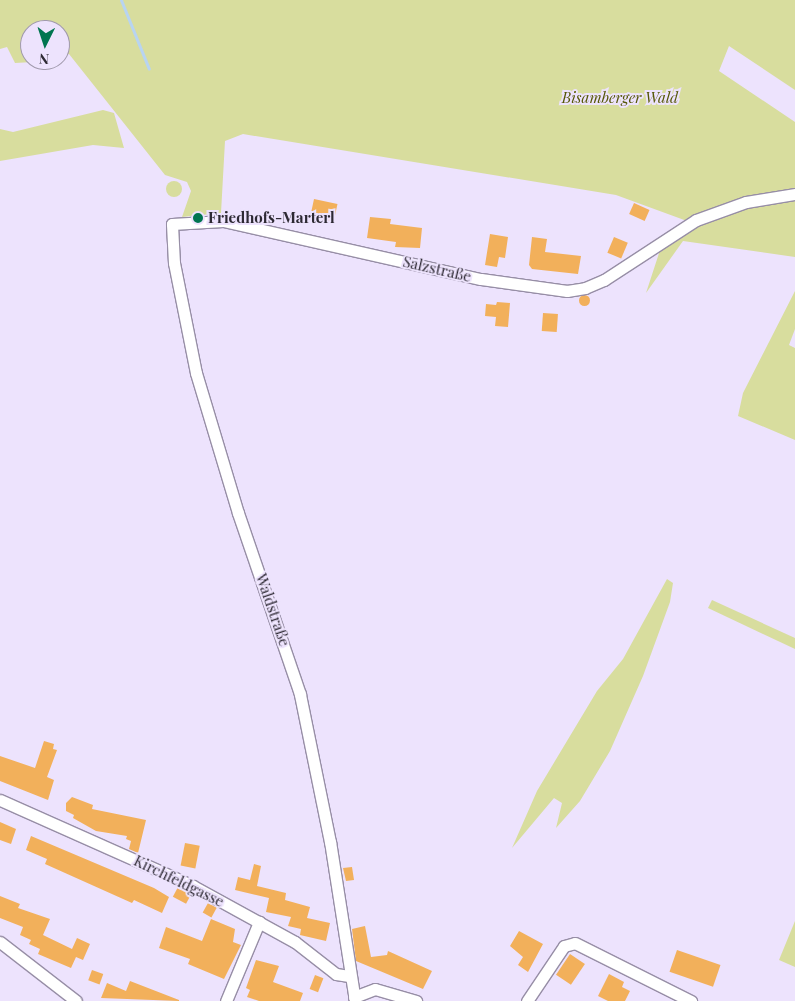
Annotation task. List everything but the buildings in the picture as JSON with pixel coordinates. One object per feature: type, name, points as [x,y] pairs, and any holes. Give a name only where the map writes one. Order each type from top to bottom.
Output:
[{"type":"street","name":"Salzstraße","points":[[172,224],[223,221],[481,279],[559,292],[596,284],[687,224],[746,202],[795,194]]},
{"type":"street","name":"Waldstraße","points":[[172,224],[174,263],[196,373],[238,513],[300,694],[330,842],[349,976],[355,999]]},
{"type":"street","name":"Kirchfeldgasse","points":[[0,800],[192,886],[300,945],[336,974],[349,976]]},
{"type":"street","points":[[226,1001],[259,922]]},
{"type":"street","points":[[0,942],[76,1001]]},
{"type":"street","points":[[527,1001],[564,946],[575,943],[691,1001]]},
{"type":"street","points":[[355,999],[375,989],[416,1001]]},
{"type":"green space","name":"Bisamberger Wald","points":[[0,0],[795,0],[795,90],[729,46],[719,71],[795,122],[795,257],[683,241],[646,293],[662,244],[690,226],[790,191],[687,221],[616,195],[243,134],[225,141],[221,213],[182,217],[191,191],[187,182],[165,175],[70,55],[70,20],[20,20],[20,63],[15,63],[7,47],[0,49]]},
{"type":"green space","points":[[103,110],[114,113],[124,148],[93,145],[0,161],[0,129],[13,132]]},
{"type":"green space","points":[[174,181],[182,189],[174,197],[166,189]]},
{"type":"green space","points":[[795,291],[795,329],[789,345],[795,348],[795,440],[738,416],[743,393]]},
{"type":"green space","points":[[667,579],[673,583],[670,602],[643,676],[610,751],[580,801],[556,828],[562,803],[554,798],[512,848],[537,791],[597,691],[623,659]]},
{"type":"green space","points":[[712,600],[795,638],[795,649],[708,608]]},
{"type":"green space","points":[[795,921],[795,967],[779,960]]},
{"type":"waterway","points":[[121,0],[149,69]]},
{"type":"place","name":"Friedhofs-Marterl","points":[[198,218]]}]
